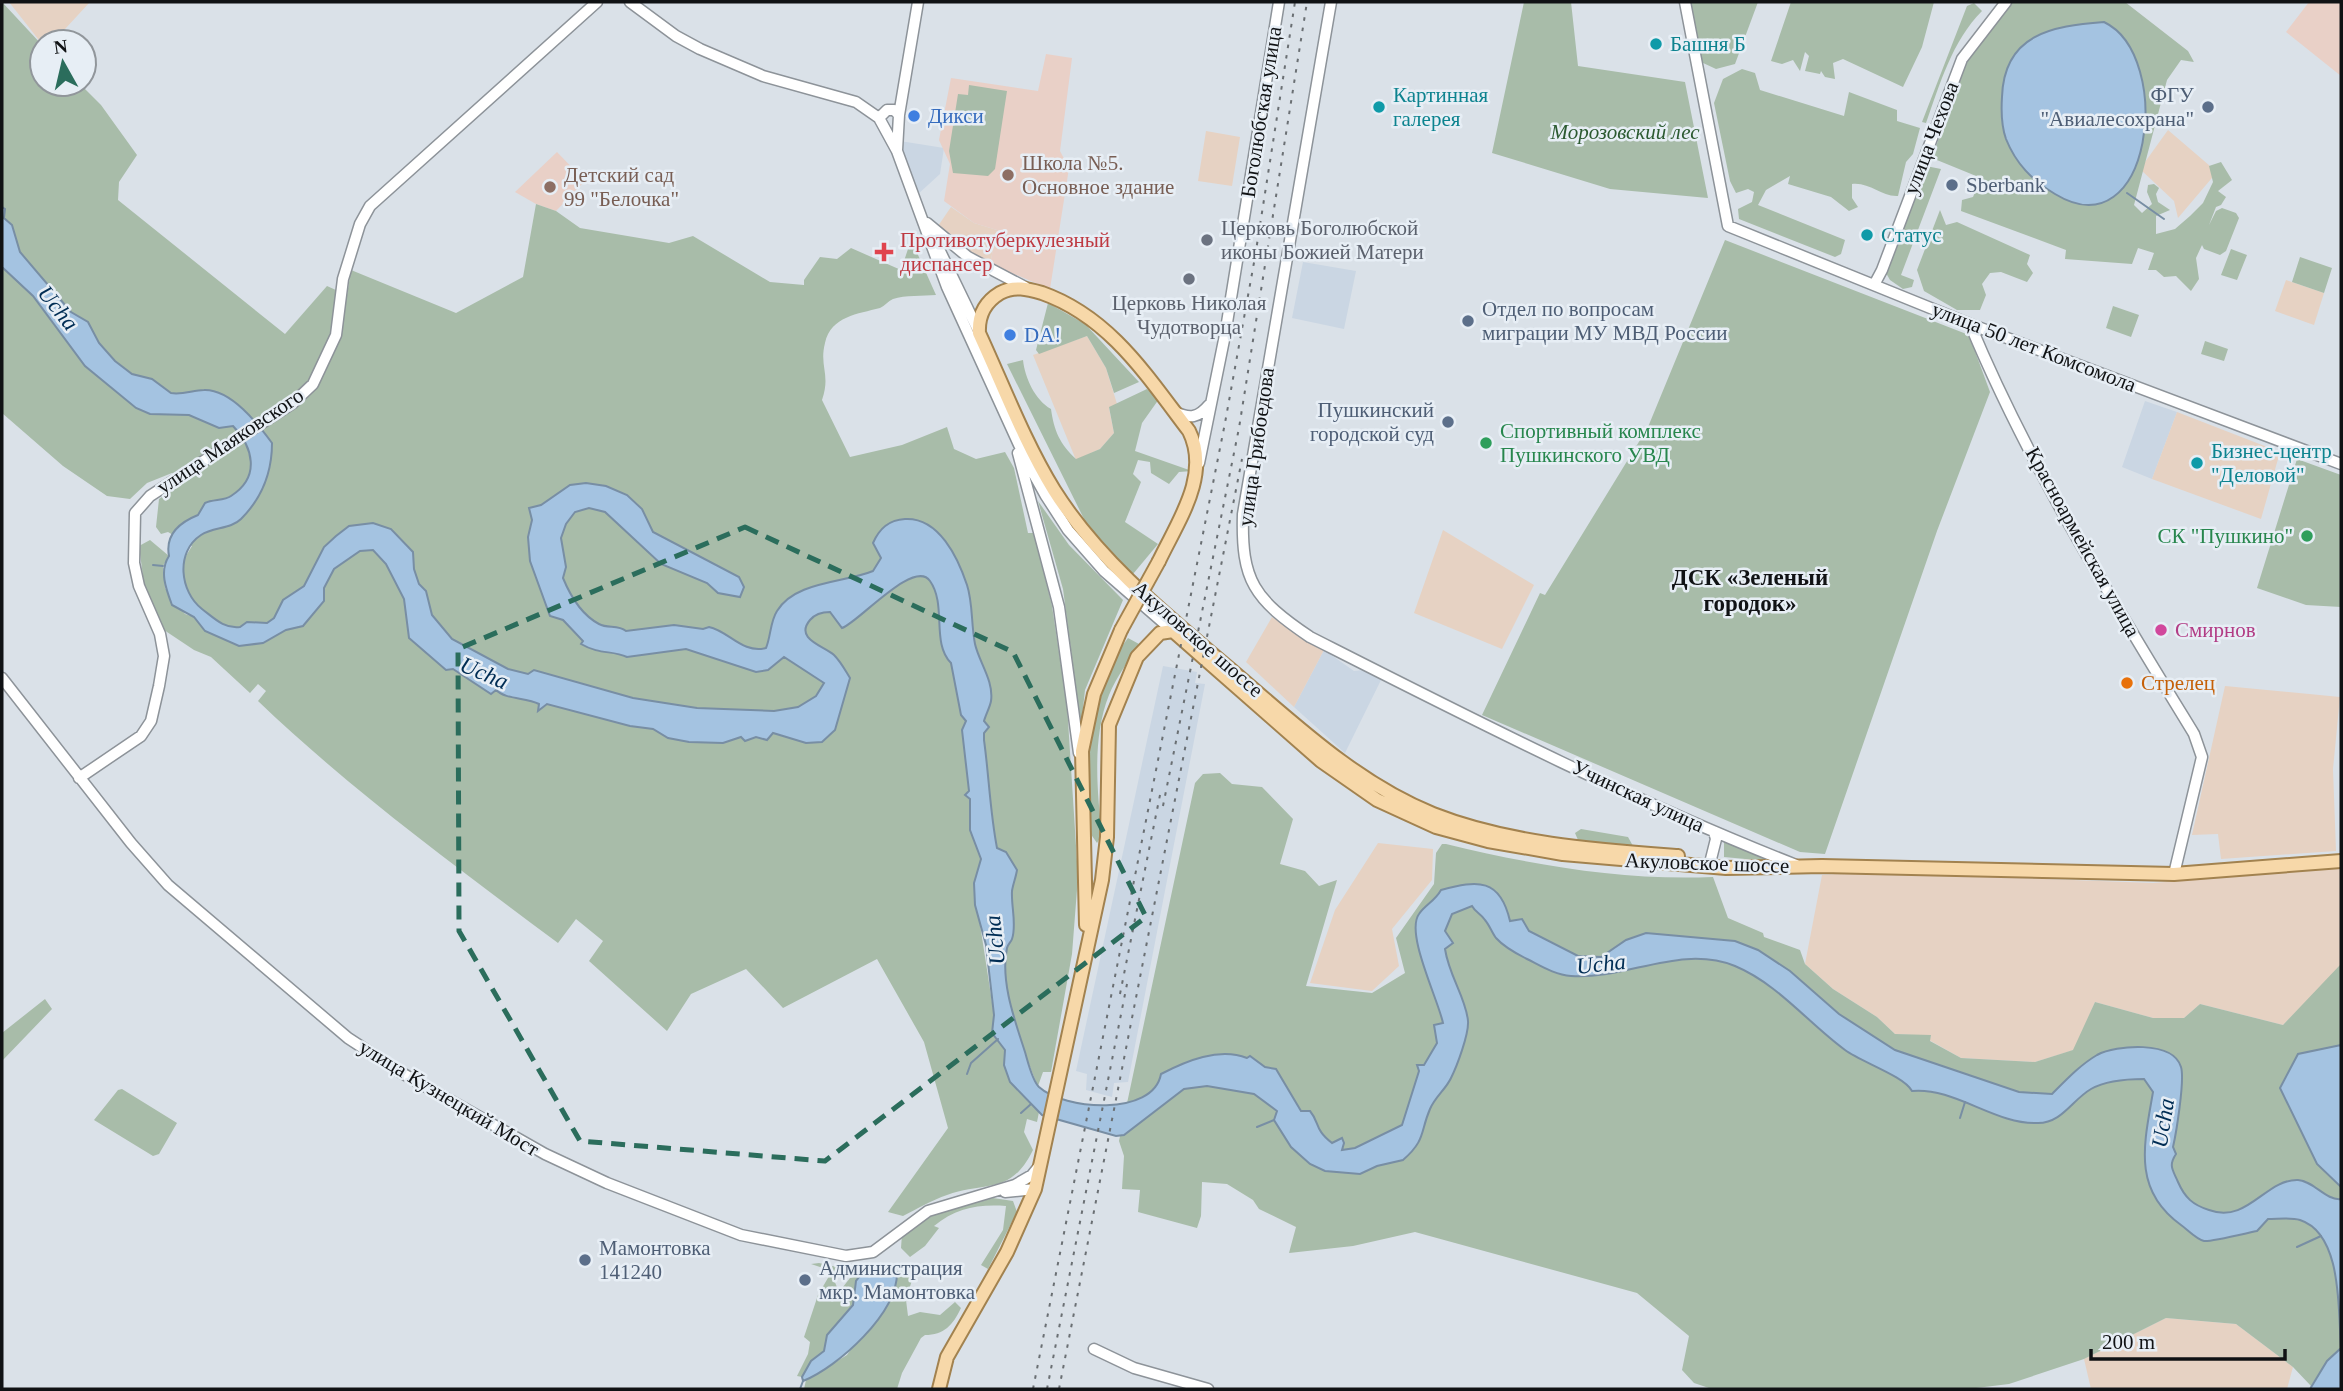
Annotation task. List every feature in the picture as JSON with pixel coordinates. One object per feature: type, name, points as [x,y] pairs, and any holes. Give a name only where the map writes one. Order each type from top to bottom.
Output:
[{"type":"main road","points":[[979,332],[980,314],[993,298],[1010,289],[1028,289],[1080,310],[1103,326],[1175,412],[1193,439],[1198,470],[1192,489],[1159,561],[1121,630],[1094,694],[1085,730],[1081,774],[1087,895],[1083,960]]},
{"type":"main road","name":"Акуловское шоссе","points":[[979,332],[1035,455],[1077,524],[1116,566],[1184,630],[1335,758],[1380,788],[1434,814],[1492,831],[1551,842],[1711,863]]},
{"type":"main road","points":[[939,1389],[947,1357],[1024,1217],[1042,1162],[1105,859],[1107,741],[1112,714],[1143,648],[1160,632],[1173,631]]},
{"type":"main road","name":"Акуловское шоссе","points":[[1173,631],[1321,761],[1377,800],[1436,827],[1488,841],[1563,854],[1800,866]]},
{"type":"main road","name":"Учинская улица","points":[[1800,866],[2174,874],[2341,861]]},
{"type":"street","name":"улица Маяковского","points":[[79,778],[141,736],[151,721],[159,686],[164,656],[160,634],[139,586],[134,563],[135,513],[150,496],[268,420],[313,384],[336,335],[343,279],[360,224],[370,205],[597,2]]},
{"type":"street","name":"Акуловское шоссе","points":[[630,2],[676,36],[700,49],[763,76],[856,102],[881,122],[897,151],[947,286],[1026,460],[1068,530],[1104,570],[1173,631]]},
{"type":"street","points":[[897,151],[899,120],[918,2]]},
{"type":"street","name":"Боголюбская улица","points":[[1198,470],[1225,335],[1279,2]]},
{"type":"street","name":"улица Грибоедова","points":[[1331,2],[1264,383],[1243,514],[1242,537],[1245,569],[1260,594],[1287,621],[1332,648]]},
{"type":"street","name":"улица 50 лет Комсомола","points":[[1685,2],[1728,226],[1970,324],[2341,464]]},
{"type":"street","name":"улица Чехова","points":[[1874,285],[1962,59],[2006,2]]},
{"type":"street","points":[[887,110],[894,110],[899,120],[891,128],[881,122],[887,110]]},
{"type":"street","name":"Акуловское шоссе","points":[[922,214],[979,332]]},
{"type":"street","points":[[922,214],[938,235],[968,257],[1028,289]]},
{"type":"street","name":"Красноармейская улица","points":[[1970,324],[1997,390],[2092,561],[2194,734],[2202,757],[2174,874]]},
{"type":"street","points":[[1175,412],[1192,417],[1201,415],[1210,405]]},
{"type":"street","points":[[1005,413],[1027,483],[1059,607],[1081,774]]},
{"type":"street","name":"Учинская улица","points":[[1332,648],[1475,721],[1714,832],[1800,866]]},
{"type":"street","name":"улица Кузнецкий Мост","points":[[2,678],[79,778],[168,886],[348,1038],[545,1154],[596,1178],[741,1235],[846,1256],[873,1252],[911,1222],[936,1207],[1011,1189]]},
{"type":"street","points":[[1711,863],[1716,839],[1714,832]]},
{"type":"street","points":[[1011,1189],[1032,1175],[1042,1162]]},
{"type":"street","points":[[1011,1189],[1035,1189]]},
{"type":"street","points":[[1011,1189],[1021,1204],[1024,1217]]},
{"type":"street","points":[[1094,1349],[1134,1368],[1208,1389]]},
{"type":"highlighted area","points":[[745,527],[1013,652],[1146,917],[825,1161],[580,1141],[459,931],[458,649]]},
{"type":"shaded area","points":[[9,2],[90,2],[66,28],[29,28]]},
{"type":"shaded area","points":[[2309,2],[2341,2],[2341,76],[2286,32]]},
{"type":"shaded area","name":"Школа №5. Основное здание","points":[[1046,54],[1072,58],[1060,151],[1069,168],[1050,289],[990,264],[997,230],[974,223],[944,201],[950,164],[939,140],[951,78],[1038,91]]},
{"type":"shaded area","points":[[2168,130],[2217,172],[2178,218],[2174,201],[2140,169]]},
{"type":"shaded area","points":[[1206,131],[1240,137],[1232,186],[1198,181]]},
{"type":"shaded area","points":[[900,141],[944,148],[940,174],[917,195]]},
{"type":"shaded area","name":"Детский сад 99 \"Белочка\"","points":[[557,152],[585,181],[556,211],[515,192]]},
{"type":"shaded area","points":[[951,207],[974,223],[997,230],[990,264],[955,243],[938,226]]},
{"type":"shaded area","points":[[1303,262],[1356,271],[1344,329],[1292,318]]},
{"type":"shaded area","points":[[2286,280],[2324,293],[2314,325],[2275,311]]},
{"type":"shaded area","points":[[1087,336],[1106,368],[1117,404],[1109,408],[1114,433],[1100,449],[1076,460],[1033,355]]},
{"type":"shaded area","points":[[2145,401],[2177,412],[2152,479],[2122,467]]},
{"type":"shaded area","points":[[2177,412],[2280,452],[2261,519],[2152,479]]},
{"type":"shaded area","points":[[1443,530],[1534,585],[1502,649],[1414,613]]},
{"type":"shaded area","points":[[1272,617],[1324,650],[1294,707],[1246,662]]},
{"type":"shaded area","points":[[1324,650],[1354,671],[1364,670],[1381,680],[1345,753],[1294,707]]},
{"type":"shaded area","points":[[1163,666],[1197,672],[1195,683],[1205,684],[1128,1082],[1114,1083],[1112,1097],[1086,1090],[1087,1074],[1076,1071]]},
{"type":"shaded area","points":[[2225,686],[2340,697],[2333,769],[2336,851],[2221,859],[2218,834],[2192,835]]},
{"type":"shaded area","points":[[1378,843],[1433,849],[1432,880],[1392,929],[1399,966],[1372,991],[1310,983],[1335,910]]},
{"type":"shaded area","points":[[2341,868],[2341,966],[2283,1025],[2200,1004],[2184,1018],[2153,1018],[2095,1002],[2074,1050],[2035,1062],[1961,1058],[1929,1040],[1931,1036],[1895,1034],[1877,1017],[1833,989],[1805,964],[1822,875],[1862,872],[2153,883]]},
{"type":"shaded area","points":[[2166,1318],[2236,1324],[2293,1367],[2287,1389],[2091,1389],[2084,1359]]},
{"type":"green space","points":[[2,2],[28,30],[28,98],[94,98],[137,155],[119,182],[118,200],[285,334],[327,286],[347,295],[351,270],[456,313],[523,277],[536,204],[556,211],[580,228],[669,243],[693,236],[770,282],[804,285],[804,280],[820,257],[837,259],[851,248],[901,270],[908,249],[914,246],[936,295],[893,299],[880,308],[846,318],[833,327],[825,343],[825,384],[822,400],[850,457],[902,445],[947,427],[954,449],[976,459],[1005,452],[1014,468],[1028,533],[1034,533],[1052,606],[1067,705],[1078,877],[1072,954],[1051,1072],[1043,1072],[1038,1086],[1019,1034],[1007,990],[1006,952],[1012,940],[979,918],[994,1015],[992,1033],[1006,1050],[1007,1069],[1014,1084],[1039,1112],[1037,1122],[1027,1119],[1024,1132],[1033,1150],[1025,1164],[1016,1174],[997,1184],[941,1197],[903,1216],[888,1212],[948,1128],[924,1042],[877,959],[783,1008],[746,969],[691,994],[667,1031],[589,961],[603,941],[576,919],[558,943],[330,766],[258,701],[266,691],[258,684],[250,693],[211,657],[194,650],[164,630],[144,584],[139,546],[150,540],[169,556],[163,566],[165,588],[185,614],[194,617],[205,631],[239,646],[263,643],[286,630],[274,618],[267,623],[247,622],[240,627],[220,623],[202,610],[194,600],[188,591],[182,571],[192,546],[168,532],[161,534],[156,527],[159,499],[183,483],[172,473],[147,483],[130,499],[107,496],[63,466],[2,413]]},
{"type":"green space","name":"Морозовский лес","points":[[1524,2],[1571,2],[1578,66],[1685,82],[1708,198],[1610,189],[1492,153]]},
{"type":"green space","points":[[1689,2],[1758,2],[1735,64],[1716,69],[1701,62]]},
{"type":"green space","points":[[1791,2],[1934,2],[1922,47],[1903,87],[1843,59],[1833,63],[1835,79],[1825,77],[1821,71],[1820,74],[1805,71],[1809,56],[1805,52],[1800,71],[1793,60],[1782,64],[1771,61]]},
{"type":"green space","points":[[2012,2],[2125,2],[2188,51],[2194,62],[2181,60],[2167,80],[2134,205],[2142,213],[2152,204],[2147,192],[2148,185],[2154,184],[2159,188],[2156,194],[2158,202],[2170,210],[2156,216],[2156,234],[2175,229],[2203,203],[2213,182],[2209,166],[2221,162],[2232,180],[2218,191],[2226,197],[2221,205],[2216,207],[2209,225],[2216,211],[2222,208],[2236,213],[2239,218],[2226,251],[2220,255],[2204,249],[2202,245],[2196,258],[2199,279],[2191,291],[2176,276],[2164,277],[2156,270],[2148,270],[2154,253],[2138,248],[2132,264],[2065,259],[2066,250],[1961,211],[1962,200],[1973,197],[1981,178],[1932,158],[1966,60]]},
{"type":"green space","points":[[1974,3],[1982,11],[1955,49],[1926,123],[1922,122],[1967,6]]},
{"type":"green space","points":[[1742,69],[1755,73],[1760,90],[1844,116],[1849,92],[1897,110],[1897,121],[1920,128],[1913,154],[1906,162],[1898,196],[1852,184],[1852,198],[1858,207],[1849,211],[1831,197],[1788,184],[1790,176],[1766,190],[1758,205],[1845,240],[1841,254],[1835,257],[1739,219],[1738,209],[1752,202],[1754,192],[1748,189],[1736,193],[1730,181],[1714,103],[1723,79]]},
{"type":"green space","points":[[969,85],[1007,91],[995,169],[988,176],[953,173],[949,151],[958,94],[968,95]]},
{"type":"green space","points":[[1926,166],[1941,169],[1901,275],[1914,280],[1912,287],[1903,289],[1890,280],[1886,273]]},
{"type":"green space","points":[[1940,210],[1946,225],[1957,222],[2030,255],[2027,264],[2033,273],[2027,282],[2001,272],[1990,273],[1982,284],[1986,295],[1980,310],[1957,310],[1924,291],[1917,270]]},
{"type":"green space","name":"ДСК «Зеленый городок»","points":[[1725,240],[1969,335],[1990,392],[1937,531],[1825,854],[1800,852],[1482,715],[1540,593],[1545,595],[1648,427]]},
{"type":"green space","points":[[2231,249],[2247,255],[2237,280],[2221,275]]},
{"type":"green space","points":[[2300,257],[2332,268],[2324,293],[2292,282]]},
{"type":"green space","points":[[1048,303],[1085,324],[1139,382],[1114,393],[1106,368],[1087,336],[1039,354],[1036,350]]},
{"type":"green space","points":[[2113,306],[2139,315],[2131,337],[2106,328]]},
{"type":"green space","points":[[2205,341],[2228,349],[2224,361],[2201,354]]},
{"type":"green space","points":[[1023,360],[1032,388],[1040,400],[1051,409],[1059,437],[1076,459],[1100,449],[1114,433],[1109,407],[1147,389],[1159,399],[1142,423],[1135,451],[1192,471],[1179,472],[1169,484],[1151,473],[1150,462],[1138,460],[1133,474],[1141,482],[1125,522],[1158,544],[1133,574],[1090,531],[1007,364]]},
{"type":"green space","name":"СК \"Пушкино\"","points":[[2297,459],[2341,475],[2341,607],[2306,605],[2257,588]]},
{"type":"green space","points":[[1038,501],[1069,545],[1123,600],[1085,690],[1081,726],[1063,589]]},
{"type":"green space","points":[[1128,638],[1139,644],[1112,689],[1100,728],[1098,782],[1102,835],[1097,843],[1090,833],[1089,757],[1092,731],[1104,682],[1114,659]]},
{"type":"green space","points":[[1220,773],[1232,784],[1262,787],[1293,819],[1280,864],[1305,871],[1319,886],[1337,880],[1306,986],[1372,993],[1405,973],[1396,938],[1434,884],[1436,853],[1442,844],[1578,870],[1680,878],[1713,877],[1728,918],[1763,933],[1764,937],[1800,950],[1805,964],[1833,989],[1877,1017],[1895,1034],[1931,1035],[1930,1041],[1961,1058],[2035,1062],[2073,1050],[2095,1002],[2153,1018],[2184,1018],[2200,1004],[2283,1025],[2340,965],[2341,1348],[2327,1361],[2311,1386],[2293,1367],[2236,1324],[2166,1318],[2084,1359],[2009,1384],[1968,1389],[1712,1389],[1694,1383],[1682,1370],[1689,1336],[1637,1293],[1415,1232],[1353,1246],[1289,1253],[1296,1227],[1259,1209],[1253,1200],[1227,1184],[1202,1182],[1201,1216],[1197,1228],[1138,1212],[1140,1190],[1122,1189],[1124,1156],[1119,1141],[1195,783],[1203,774]]},
{"type":"green space","points":[[1581,829],[1628,837],[1633,846],[1578,840],[1575,833]]},
{"type":"green space","points":[[1724,841],[1778,862],[1724,857]]},
{"type":"green space","points":[[45,999],[52,1009],[2,1061],[2,1033]]},
{"type":"green space","points":[[122,1089],[177,1123],[159,1154],[153,1156],[94,1120],[118,1090]]},
{"type":"green space","points":[[993,1198],[1013,1201],[1017,1212],[988,1269],[981,1265],[1003,1230],[1006,1206],[986,1206],[959,1211],[934,1226],[939,1228],[925,1246],[910,1257],[901,1248],[902,1234],[929,1216]]},
{"type":"green space","points":[[811,1264],[837,1267],[839,1271],[834,1280],[839,1292],[850,1278],[861,1275],[856,1281],[853,1304],[827,1335],[824,1351],[811,1361],[802,1377],[797,1376],[808,1354],[810,1342],[804,1337],[818,1295],[832,1271]]},
{"type":"green space","points":[[901,1271],[912,1280],[906,1300],[908,1316],[920,1312],[940,1315],[955,1302],[961,1308],[951,1324],[943,1331],[921,1338],[902,1373],[897,1389],[804,1389],[806,1380],[847,1355],[897,1281],[897,1272]]},
{"type":"water","points":[[2104,22],[2126,42],[2140,72],[2145,107],[2142,143],[2132,174],[2114,197],[2088,205],[2055,194],[2020,164],[2004,134],[2002,97],[2011,59],[2034,37],[2066,27]]},
{"type":"water","name":"Ucha","points":[[2,207],[5,209],[4,218],[12,225],[20,252],[71,312],[88,322],[99,343],[115,361],[132,374],[152,379],[171,393],[204,390],[224,395],[243,409],[272,443],[270,464],[255,502],[237,522],[201,535],[187,551],[184,561],[185,583],[189,593],[202,609],[224,625],[240,627],[247,622],[267,623],[274,618],[283,600],[304,586],[324,547],[349,526],[373,523],[391,529],[413,552],[414,569],[419,584],[426,591],[432,615],[452,639],[508,669],[528,674],[534,670],[633,698],[697,708],[774,711],[798,707],[816,696],[824,683],[784,657],[768,670],[756,672],[686,649],[627,657],[594,650],[581,644],[583,641],[563,620],[550,616],[530,561],[528,537],[532,520],[529,508],[541,505],[570,485],[586,483],[606,486],[627,495],[642,509],[653,532],[739,577],[744,587],[740,597],[718,593],[707,583],[661,564],[605,512],[589,508],[575,512],[566,524],[561,538],[566,567],[563,578],[582,610],[599,624],[626,631],[674,625],[703,629],[709,627],[743,645],[757,649],[766,648],[773,620],[785,601],[808,588],[873,571],[881,558],[873,543],[878,533],[889,523],[905,519],[917,520],[937,532],[952,552],[967,585],[975,644],[990,686],[991,701],[984,721],[989,727],[984,733],[984,740],[997,848],[1006,852],[1017,870],[1012,891],[1013,934],[1005,961],[1007,987],[1032,1075],[1039,1087],[1051,1095],[1086,1104],[1125,1103],[1142,1097],[1154,1088],[1161,1074],[1181,1064],[1214,1055],[1250,1056],[1265,1067],[1276,1069],[1301,1111],[1310,1111],[1326,1138],[1332,1143],[1342,1138],[1342,1150],[1355,1148],[1402,1125],[1419,1071],[1417,1065],[1424,1065],[1437,1043],[1434,1025],[1443,1023],[1419,951],[1416,923],[1419,914],[1441,890],[1476,884],[1494,890],[1506,907],[1510,921],[1522,919],[1529,931],[1578,956],[1601,957],[1626,940],[1646,933],[1735,941],[1758,950],[1790,971],[1839,1014],[1895,1050],[2019,1092],[2052,1094],[2085,1063],[2097,1055],[2117,1049],[2143,1047],[2167,1052],[2176,1058],[2182,1074],[2173,1147],[2176,1154],[2172,1168],[2190,1200],[2209,1210],[2223,1213],[2235,1211],[2276,1186],[2298,1180],[2330,1197],[2341,1199],[2341,1348],[2336,1276],[2324,1241],[2314,1228],[2296,1219],[2268,1219],[2257,1231],[2204,1241],[2165,1211],[2148,1181],[2145,1165],[2153,1092],[2144,1079],[2097,1086],[2060,1115],[2046,1122],[2022,1122],[2006,1118],[1944,1095],[1912,1091],[1892,1075],[1852,1055],[1779,993],[1735,966],[1714,960],[1694,959],[1592,976],[1565,975],[1543,967],[1507,947],[1496,938],[1487,922],[1472,906],[1452,914],[1445,931],[1453,943],[1445,949],[1447,959],[1467,1012],[1465,1042],[1451,1078],[1430,1109],[1416,1147],[1403,1160],[1377,1166],[1360,1174],[1325,1171],[1310,1164],[1291,1147],[1274,1120],[1277,1111],[1254,1094],[1207,1086],[1184,1089],[1124,1135],[1116,1136],[1042,1115],[1010,1082],[1004,1065],[1005,1050],[992,1033],[994,1015],[986,945],[975,905],[974,883],[981,859],[970,830],[970,799],[965,795],[969,791],[962,730],[966,721],[961,715],[951,663],[942,645],[938,601],[930,581],[922,576],[899,584],[842,628],[830,612],[814,616],[810,620],[806,627],[808,637],[834,655],[850,678],[835,730],[822,742],[806,743],[773,733],[767,740],[756,737],[745,741],[741,737],[723,743],[689,742],[668,738],[653,729],[630,726],[547,704],[538,711],[539,704],[534,702],[496,690],[491,694],[453,669],[446,670],[409,638],[404,599],[386,564],[373,550],[360,551],[334,569],[324,588],[324,601],[303,626],[286,630],[263,643],[239,646],[205,631],[194,617],[172,605],[164,568],[174,531],[198,515],[205,503],[228,498],[247,480],[251,462],[245,443],[233,426],[219,428],[189,415],[150,414],[136,408],[85,366],[33,296],[2,267]]},
{"type":"water","points":[[2341,1045],[2341,1187],[2317,1164],[2280,1088],[2298,1054]]},
{"type":"water","points":[[867,1267],[897,1272],[895,1288],[888,1304],[877,1321],[848,1351],[833,1364],[803,1381],[802,1377],[811,1361],[824,1351],[827,1335],[853,1305],[856,1281]]},
{"type":"water","points":[[2341,1348],[2341,1389],[2310,1389],[2327,1361]]},
{"type":"waterway","points":[[2127,193],[2164,219]]},
{"type":"waterway","points":[[153,565],[163,566]]},
{"type":"waterway","points":[[967,1074],[971,1063],[998,1039]]},
{"type":"waterway","points":[[1960,1118],[1965,1102]]},
{"type":"waterway","points":[[1021,1113],[1031,1104]]},
{"type":"waterway","points":[[1257,1127],[1274,1120]]},
{"type":"waterway","points":[[2297,1247],[2321,1236]]},
{"type":"waterway","points":[[800,1389],[803,1381]]},
{"type":"railway","points":[[1033,1389],[1225,423],[1255,257],[1295,2]]},
{"type":"railway","points":[[1163,806],[1239,428],[1307,2]]},
{"type":"railway","points":[[1059,1389],[1242,459]]},
{"type":"railway","points":[[1120,994],[1160,795]]},
{"type":"railway","points":[[1047,1389],[1127,984]]},
{"type":"place","name":"Башня Б","points":[[1656,44]]},
{"type":"place","name":"Картинная галерея","points":[[1379,107]]},
{"type":"place","name":"ФГУ \"Авиалесохрана\"","points":[[2208,107]]},
{"type":"place","name":"Дикси","points":[[914,116]]},
{"type":"place","name":"Школа №5. Основное здание","points":[[1008,175]]},
{"type":"place","name":"Sberbank","points":[[1952,185]]},
{"type":"place","name":"Детский сад 99 \"Белочка\"","points":[[550,187]]},
{"type":"place","name":"Статус","points":[[1867,235]]},
{"type":"place","name":"Церковь Боголюбской иконы Божией Матери","points":[[1207,240]]},
{"type":"place","name":"Противотуберкулезный диспансер","points":[[884,252]]},
{"type":"place","name":"Церковь Николая Чудотворца","points":[[1189,279]]},
{"type":"place","name":"Отдел по вопросам миграции МУ МВД России","points":[[1468,321]]},
{"type":"place","name":"DA!","points":[[1010,335]]},
{"type":"place","name":"Пушкинский городской суд","points":[[1448,422]]},
{"type":"place","name":"Спортивный комплекс Пушкинского УВД","points":[[1486,443]]},
{"type":"place","name":"Бизнес-центр \"Деловой\"","points":[[2197,463]]},
{"type":"place","name":"СК \"Пушкино\"","points":[[2307,536]]},
{"type":"place","name":"Смирнов","points":[[2161,630]]},
{"type":"place","name":"Стрелец","points":[[2127,683]]},
{"type":"place","name":"Мамонтовка 141240","points":[[585,1260]]},
{"type":"place","name":"Администрация мкр. Мамонтовка","points":[[805,1280]]},
{"type":"district","name":"ДСК «Зеленый городок»","points":[[1750,590]]}]
